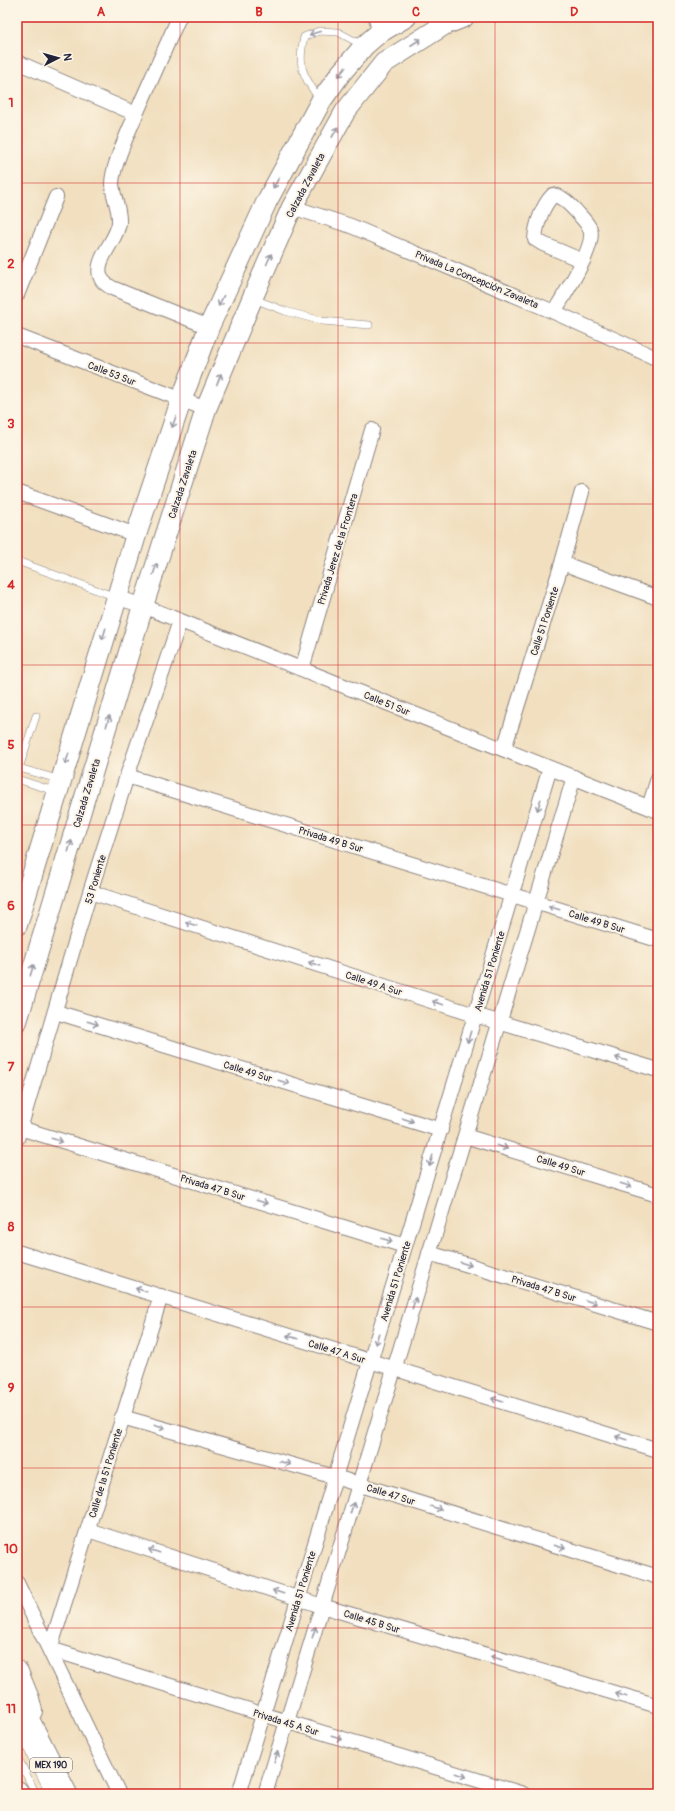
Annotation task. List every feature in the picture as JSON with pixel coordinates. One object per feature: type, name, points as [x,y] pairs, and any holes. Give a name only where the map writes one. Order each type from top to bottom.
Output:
[{"type":"main road","points":[[17,925],[22,891],[59,786],[116,597],[181,400],[209,327],[267,201],[321,101],[373,32],[406,17]]},
{"type":"main road","name":"Calzada Zavaleta","points":[[17,1021],[142,606],[206,409],[292,207],[346,112],[384,63],[444,25],[464,17]]},
{"type":"main road","points":[[17,1672],[28,1699],[26,1732]]},
{"type":"main road","name":"MEX 190","points":[[17,1698],[26,1732],[66,1794]]},
{"type":"street","points":[[179,17],[136,114],[113,174],[112,184],[119,214],[119,225],[101,261],[100,272],[102,281],[112,288],[209,327]]},
{"type":"street","points":[[17,62],[136,114]]},
{"type":"street","points":[[554,312],[583,261],[591,239],[591,230],[584,220],[561,196],[553,195],[548,201],[536,229],[535,239],[543,244],[583,261]]},
{"type":"street","points":[[17,294],[56,197]]},
{"type":"street","name":"Privada La Concepción Zavaleta","points":[[292,207],[351,226],[554,312],[658,359]]},
{"type":"street","name":"Calle 53 Sur","points":[[17,336],[206,409]]},
{"type":"street","name":"Privada Jerez de la Frontera","points":[[302,668],[372,430]]},
{"type":"street","points":[[17,492],[136,535]]},
{"type":"street","name":"Calle 51 Poniente","points":[[504,749],[562,563],[582,492]]},
{"type":"street","points":[[562,563],[658,598]]},
{"type":"street","name":"Calle 51 Sur","points":[[116,597],[302,668],[653,809]]},
{"type":"street","name":"53 Poniente","points":[[19,1134],[90,892],[127,776],[180,621]]},
{"type":"street","name":"Avenida 51 Poniente","points":[[239,1794],[550,768]]},
{"type":"street","name":"Privada 49 B Sur","points":[[127,776],[536,902]]},
{"type":"street","points":[[265,1794],[574,777]]},
{"type":"street","points":[[653,809],[658,778]]},
{"type":"street","name":"Calle 49 A Sur","points":[[90,892],[475,1015],[658,1070]]},
{"type":"street","name":"Calle 49 B Sur","points":[[536,902],[658,940]]},
{"type":"street","name":"Calle 49 Sur","points":[[56,1012],[441,1130]]},
{"type":"street","name":"Privada 47 B Sur","points":[[19,1134],[405,1246]]},
{"type":"street","name":"Calle 49 Sur","points":[[464,1136],[658,1195]]},
{"type":"street","name":"Calle 47 A Sur","points":[[17,1252],[658,1450]]},
{"type":"street","name":"Privada 47 B Sur","points":[[429,1253],[658,1323]]},
{"type":"street","name":"Calle de la 51 Poniente","points":[[50,1649],[161,1296]]},
{"type":"street","name":"Calle 47 Sur","points":[[122,1417],[359,1484],[658,1577]]},
{"type":"street","name":"Calle 45 B Sur","points":[[88,1530],[322,1606],[658,1706]]},
{"type":"street","points":[[17,1583],[119,1794]]},
{"type":"street","name":"Privada 45 A Sur","points":[[50,1649],[523,1794]]},
{"type":"lane","points":[[321,101],[304,76],[300,55],[304,37],[319,31],[373,32]]},
{"type":"lane","points":[[252,299],[285,311],[322,321],[369,325]]},
{"type":"lane","points":[[17,561],[116,597]]},
{"type":"lane","points":[[36,716],[18,771],[59,786]]},
{"type":"lane","points":[[17,779],[59,786]]},
{"type":"lane","points":[[26,1732],[50,1794]]},
{"type":"lane","points":[[17,1756],[36,1794]]}]
